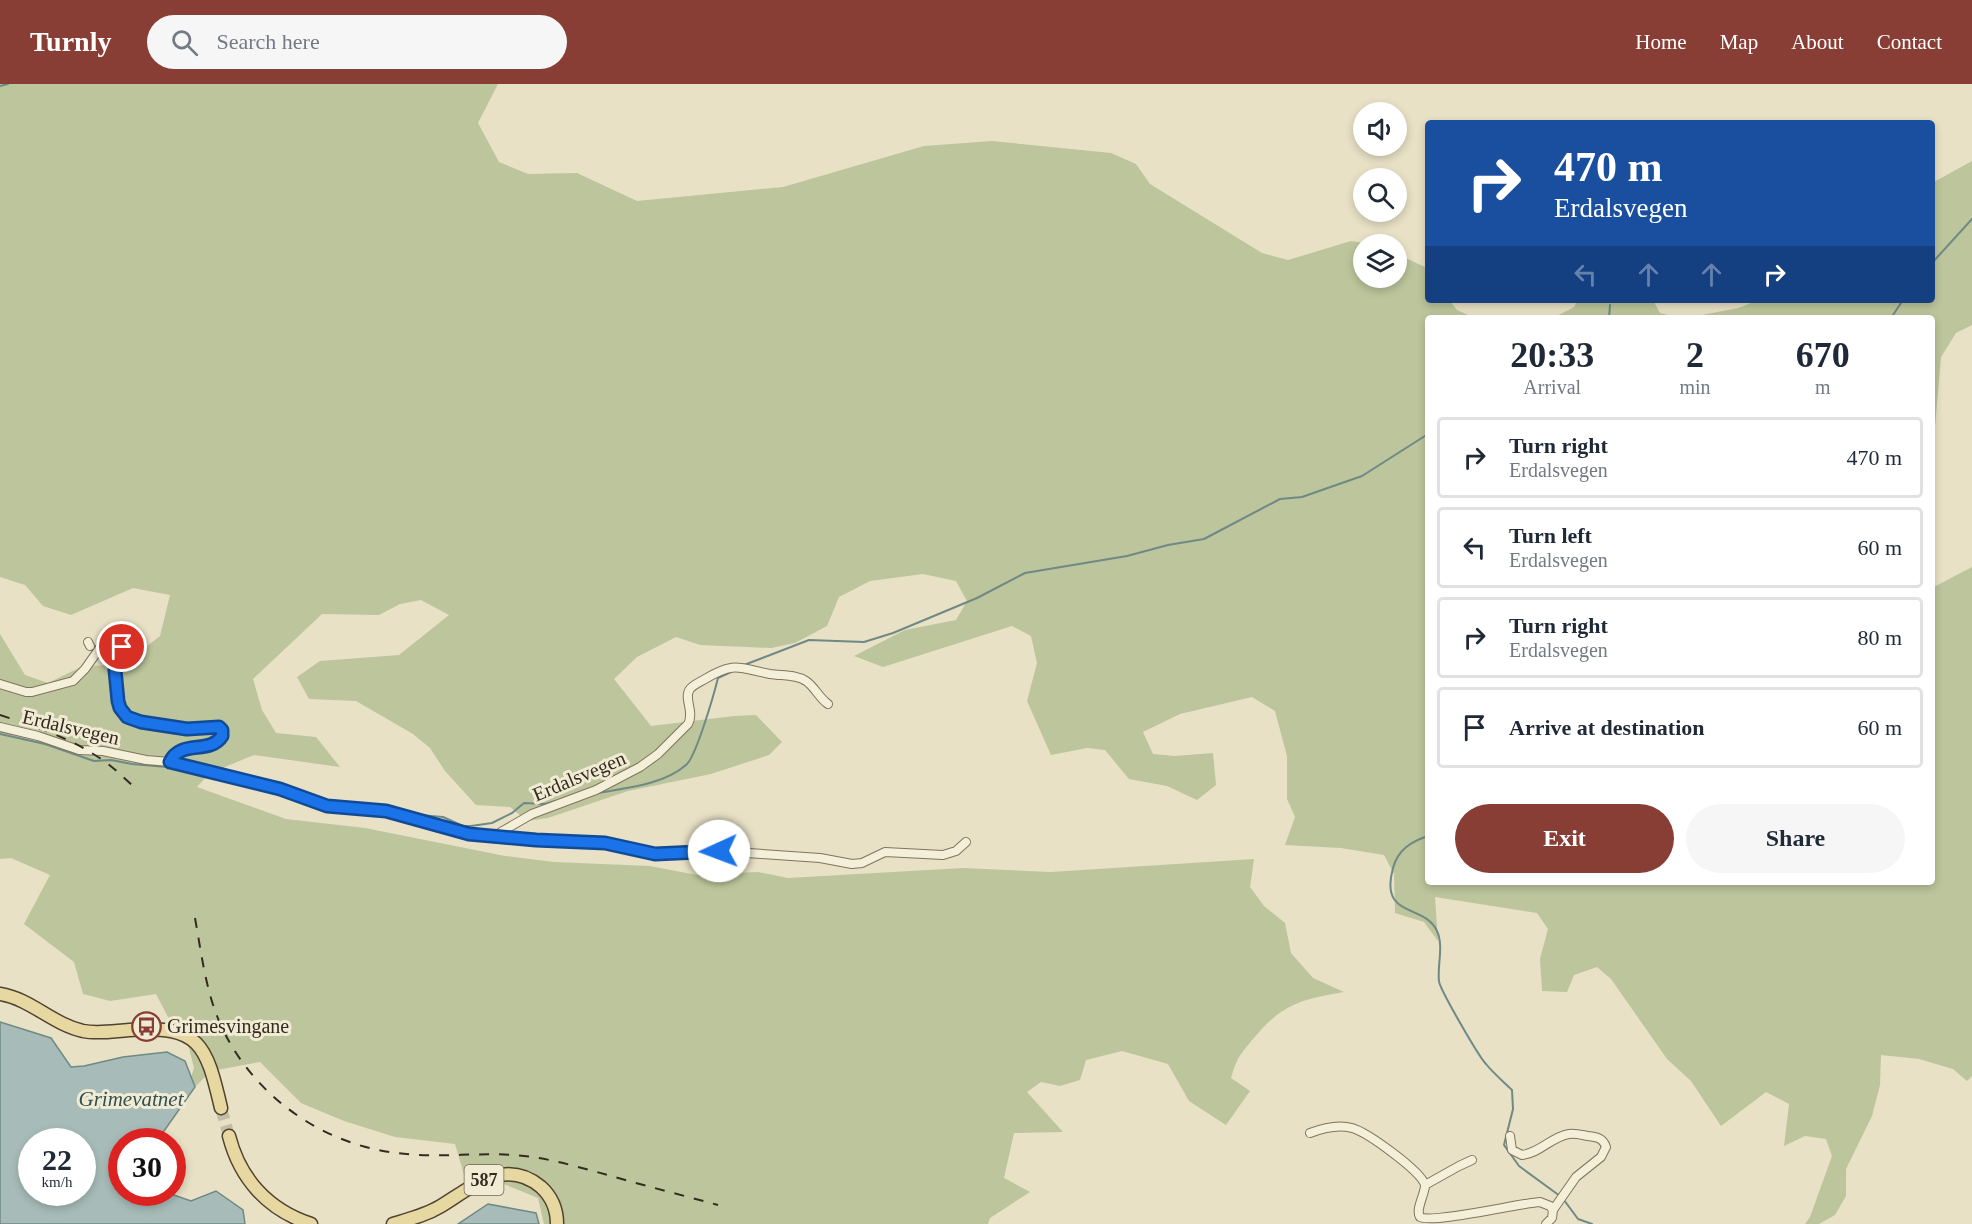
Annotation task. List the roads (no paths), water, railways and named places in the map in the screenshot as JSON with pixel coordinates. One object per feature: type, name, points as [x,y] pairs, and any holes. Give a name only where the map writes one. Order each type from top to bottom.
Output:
[{"type":"main road","points":[[0,994],[22,999],[58,1021],[83,1031],[160,1029],[183,1034],[194,1041],[211,1065],[221,1108]]},
{"type":"main road","points":[[229,1136],[238,1163],[257,1191],[286,1214],[311,1224]]},
{"type":"main road","name":"587","points":[[393,1224],[426,1214],[480,1181],[510,1174],[528,1179],[543,1188],[553,1203],[557,1224]]},
{"type":"street","name":"Erdalsvegen","points":[[0,684],[26,692],[66,684],[77,678],[109,635],[116,634],[121,638],[123,644],[115,666],[118,701],[127,717],[141,722],[199,729],[219,727],[222,730],[222,736],[215,744],[183,749],[170,762]]},
{"type":"street","name":"Erdalsvegen","points":[[497,837],[501,832],[532,814],[596,790],[646,764],[688,724],[691,717],[687,696],[691,688],[722,669],[743,667],[769,674],[797,677],[811,685],[828,704]]},
{"type":"street","name":"Erdalsvegen","points":[[0,727],[46,738],[79,750],[103,751],[146,760],[170,762],[280,789],[327,806],[386,811],[469,834],[605,843],[655,854],[719,851],[819,858],[852,864],[862,863],[885,852],[943,855],[956,851],[966,842]]},
{"type":"street","points":[[1310,1133],[1323,1127],[1349,1127],[1374,1139],[1420,1176],[1425,1185],[1419,1215],[1425,1221],[1483,1217],[1534,1203],[1545,1203],[1553,1210]]},
{"type":"street","points":[[1510,1136],[1512,1150],[1522,1155],[1536,1152],[1550,1142],[1570,1134],[1602,1139],[1606,1147],[1605,1152],[1576,1177],[1553,1210],[1552,1218],[1546,1224]]},
{"type":"street","points":[[1425,1185],[1472,1160]]},
{"type":"water","name":"Grimevatnet","points":[[0,1022],[51,1038],[71,1067],[123,1057],[167,1052],[185,1061],[195,1087],[166,1128],[108,1128],[108,1206],[186,1206],[186,1199],[191,1201],[216,1191],[243,1210],[245,1224],[0,1224]]},
{"type":"water","points":[[488,1204],[536,1213],[539,1224],[458,1224]]},
{"type":"waterway","points":[[0,86],[8,84]]},
{"type":"waterway","points":[[1935,260],[1972,219]]},
{"type":"waterway","points":[[1893,315],[1901,303]]},
{"type":"waterway","points":[[1609,315],[1610,305]]},
{"type":"waterway","points":[[744,665],[809,640],[864,642],[893,633],[977,598],[1025,573],[1127,556],[1168,545],[1204,539],[1280,499],[1302,497],[1362,476],[1425,436]]},
{"type":"waterway","points":[[597,793],[655,781],[677,772],[686,765],[699,738],[718,678],[731,672]]},
{"type":"waterway","points":[[0,734],[45,744],[94,761],[111,760],[179,768]]},
{"type":"waterway","points":[[317,799],[379,805],[419,815],[443,817],[463,826],[492,823],[512,813],[524,803],[545,804],[556,801]]},
{"type":"waterway","points":[[1425,837],[1410,844],[1398,856],[1390,884],[1392,895],[1397,903],[1431,922],[1437,931],[1440,943],[1439,981],[1441,986],[1482,1059],[1512,1090],[1513,1109],[1504,1145],[1519,1166],[1560,1196]]},
{"type":"waterway","points":[[1564,1200],[1578,1219],[1592,1224]]},
{"type":"tunnel","points":[[221,1108],[229,1136]]},
{"type":"railway","points":[[0,715],[63,738],[87,750],[134,787]]},
{"type":"railway","points":[[195,918],[209,992],[230,1043],[246,1067],[266,1089],[288,1109],[313,1125],[368,1148],[413,1155],[492,1154],[546,1159],[718,1205]]},
{"type":"place","name":"Grimesvingane","points":[[146,1026]]}]
